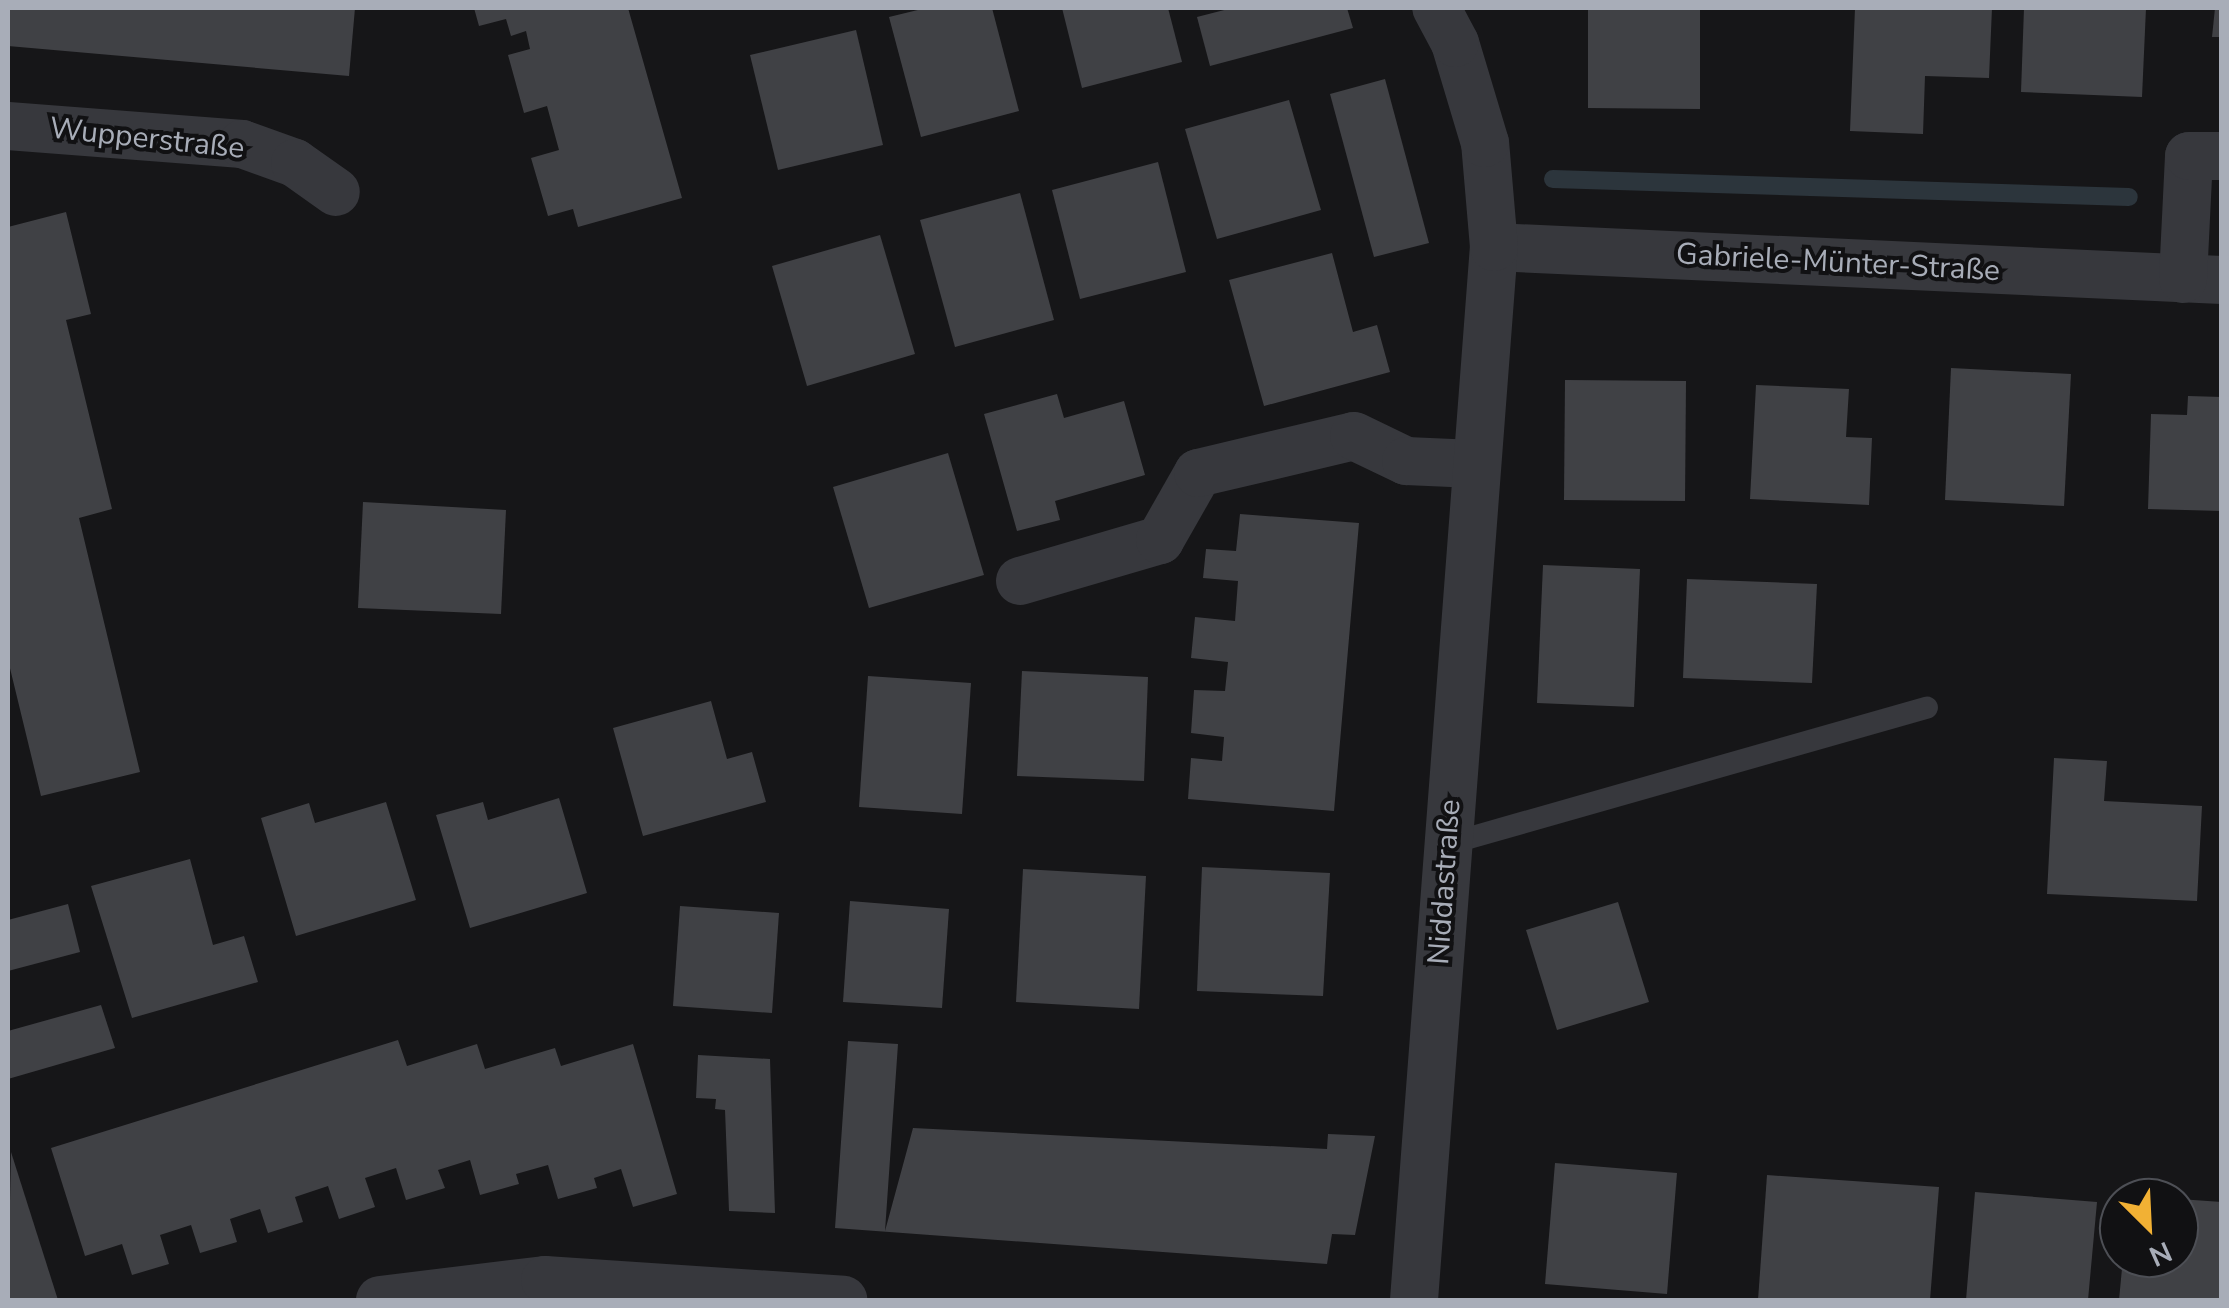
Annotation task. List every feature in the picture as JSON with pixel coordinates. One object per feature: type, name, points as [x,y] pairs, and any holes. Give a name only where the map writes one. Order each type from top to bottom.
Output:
[{"type":"street","name":"Niddastraße","points":[[1414,1300],[1474,464],[1494,247],[1485,143],[1455,44],[1436,8]]},
{"type":"street","name":"Wupperstraße","points":[[8,126],[242,144],[295,164],[336,192]]},
{"type":"street","name":"Gabriele-Münter-Straße","points":[[1494,247],[2202,280],[2189,156],[2222,156]]},
{"type":"street","points":[[1020,581],[1160,540],[1198,473],[1354,436],[1406,461],[1474,464]]},
{"type":"street","points":[[380,1300],[545,1280],[843,1300]]},
{"type":"lane","points":[[1448,844],[1928,708]]},
{"type":"building","points":[[8,8],[355,8],[349,76],[8,46]]},
{"type":"building","points":[[474,8],[628,8],[682,198],[578,227],[573,209],[548,216],[531,158],[559,150],[547,106],[524,113],[508,55],[530,49],[526,31],[511,36],[506,19],[479,26]]},
{"type":"building","points":[[926,8],[992,8],[1019,111],[921,137],[889,17]]},
{"type":"building","points":[[1062,8],[1168,8],[1182,62],[1082,88]]},
{"type":"building","points":[[1232,8],[1347,8],[1353,28],[1210,66],[1197,17]]},
{"type":"building","points":[[1588,8],[1700,8],[1700,109],[1588,108]]},
{"type":"building","points":[[1855,8],[1992,8],[1989,78],[1925,76],[1923,134],[1850,131]]},
{"type":"building","points":[[2024,8],[2146,8],[2142,97],[2021,92]]},
{"type":"building","points":[[2215,8],[2222,8],[2222,37],[2212,37]]},
{"type":"building","points":[[856,30],[883,145],[778,170],[750,55]]},
{"type":"building","points":[[1385,79],[1429,243],[1374,257],[1330,94]]},
{"type":"building","points":[[1289,100],[1321,210],[1217,239],[1185,129]]},
{"type":"building","points":[[1158,162],[1186,272],[1080,299],[1052,190]]},
{"type":"building","points":[[1020,193],[1054,320],[955,347],[920,220]]},
{"type":"building","points":[[66,212],[91,314],[66,320],[112,509],[79,518],[140,772],[41,796],[8,660],[8,227]]},
{"type":"building","points":[[880,235],[915,354],[807,386],[772,266]]},
{"type":"building","points":[[1332,253],[1353,332],[1377,325],[1390,372],[1264,406],[1229,280]]},
{"type":"building","points":[[1951,368],[2071,374],[2064,506],[1945,500]]},
{"type":"building","points":[[1565,380],[1686,381],[1685,501],[1564,500]]},
{"type":"building","points":[[1756,385],[1849,389],[1846,437],[1872,438],[1869,505],[1750,499]]},
{"type":"building","points":[[1057,394],[1064,418],[1124,401],[1145,475],[1055,501],[1060,520],[1017,531],[984,414]]},
{"type":"building","points":[[2188,396],[2222,397],[2222,511],[2148,509],[2151,414],[2187,415]]},
{"type":"building","points":[[948,453],[984,575],[869,608],[833,487]]},
{"type":"building","points":[[363,502],[506,510],[501,614],[358,608]]},
{"type":"building","points":[[1240,514],[1359,523],[1334,811],[1188,799],[1191,758],[1222,761],[1224,737],[1191,733],[1194,690],[1225,691],[1228,662],[1191,658],[1195,617],[1235,621],[1238,581],[1203,578],[1206,549],[1236,551]]},
{"type":"building","points":[[1543,565],[1640,569],[1634,707],[1537,703]]},
{"type":"building","points":[[1687,579],[1817,584],[1812,683],[1683,678]]},
{"type":"building","points":[[1022,671],[1148,677],[1144,781],[1017,776]]},
{"type":"building","points":[[868,676],[971,683],[962,814],[859,807]]},
{"type":"building","points":[[711,701],[727,759],[752,752],[766,802],[643,836],[613,728]]},
{"type":"building","points":[[2054,758],[2107,761],[2104,801],[2202,806],[2197,901],[2047,894]]},
{"type":"building","points":[[559,798],[587,893],[470,928],[436,815],[483,802],[488,820]]},
{"type":"building","points":[[386,802],[416,900],[296,936],[261,818],[309,803],[315,823]]},
{"type":"building","points":[[190,859],[213,945],[244,936],[258,982],[132,1018],[91,886]]},
{"type":"building","points":[[1202,867],[1330,873],[1323,996],[1197,991]]},
{"type":"building","points":[[1023,869],[1146,876],[1139,1009],[1016,1002]]},
{"type":"building","points":[[850,901],[949,909],[942,1008],[843,1002]]},
{"type":"building","points":[[1618,902],[1649,1002],[1557,1030],[1526,930]]},
{"type":"building","points":[[68,904],[80,952],[8,971],[8,920]]},
{"type":"building","points":[[680,906],[779,913],[772,1013],[673,1006]]},
{"type":"building","points":[[101,1005],[115,1048],[8,1079],[8,1031]]},
{"type":"building","points":[[398,1040],[407,1066],[477,1044],[485,1069],[555,1048],[561,1066],[633,1044],[677,1194],[633,1207],[621,1169],[594,1178],[597,1188],[558,1199],[548,1165],[516,1174],[519,1184],[480,1195],[470,1160],[438,1170],[445,1188],[406,1200],[396,1168],[365,1178],[375,1207],[339,1219],[328,1186],[295,1197],[303,1222],[268,1233],[260,1209],[230,1219],[237,1242],[200,1253],[191,1225],[160,1235],[169,1264],[132,1275],[122,1244],[85,1256],[51,1148]]},
{"type":"building","points":[[848,1041],[898,1044],[885,1231],[913,1128],[1327,1149],[1328,1134],[1375,1136],[1355,1235],[1332,1234],[1327,1264],[835,1228]]},
{"type":"building","points":[[698,1055],[770,1059],[775,1213],[729,1211],[725,1110],[715,1109],[716,1099],[696,1098]]},
{"type":"building","points":[[11,1152],[58,1300],[8,1300]]},
{"type":"building","points":[[1555,1163],[1677,1173],[1667,1294],[1545,1284]]},
{"type":"building","points":[[1767,1175],[1939,1187],[1930,1300],[1758,1300]]},
{"type":"building","points":[[1975,1192],[2097,1202],[2088,1300],[1966,1300]]},
{"type":"building","points":[[2199,1200],[2222,1202],[2222,1300],[2119,1300],[2121,1278],[2199,1278]]},
{"type":"waterway","points":[[1553,179],[2129,197]]}]
